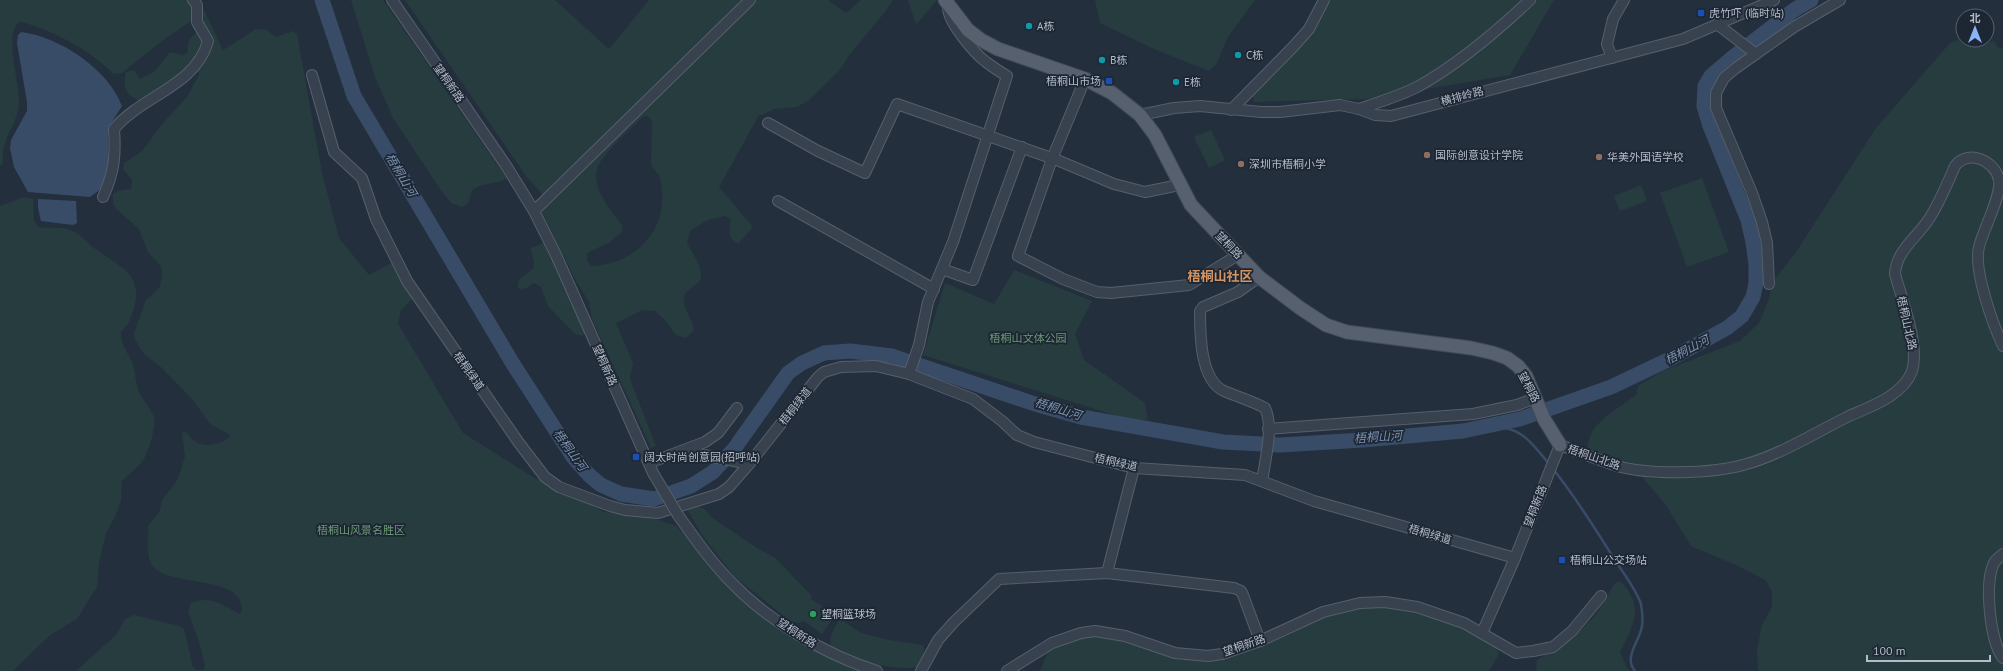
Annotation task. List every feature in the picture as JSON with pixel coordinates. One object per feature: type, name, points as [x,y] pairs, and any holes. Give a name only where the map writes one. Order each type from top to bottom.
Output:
[{"type":"main road","name":"望桐路","points":[[947,2],[968,30],[987,43],[998,49],[1085,79],[1112,93],[1140,115],[1155,135],[1179,185],[1191,205],[1259,277],[1326,325],[1347,332],[1471,348],[1494,353],[1507,358],[1518,366],[1526,376],[1558,449]]},
{"type":"street","points":[[103,197],[111,180],[113,169],[115,148],[114,130],[124,117],[137,107],[173,86],[205,55],[208,41],[197,22],[197,5],[193,0]]},
{"type":"street","name":"望桐新路","points":[[392,0],[505,164],[534,211],[556,255],[651,468],[678,515],[718,567],[751,600],[789,629],[825,650],[857,665],[877,671]]},
{"type":"street","points":[[534,211],[750,0]]},
{"type":"street","points":[[1231,110],[1293,48],[1309,29],[1324,0]]},
{"type":"street","points":[[1359,109],[1395,97],[1418,86],[1460,59],[1503,25],[1530,0]]},
{"type":"street","points":[[1612,58],[1607,44],[1613,19],[1624,0]]},
{"type":"street","name":"横排岭路","points":[[1140,115],[1174,108],[1200,106],[1231,110],[1280,112],[1340,105],[1359,109],[1375,115],[1391,116],[1683,39],[1774,0]]},
{"type":"street","points":[[1769,284],[1767,243],[1762,222],[1752,192],[1716,108],[1716,93],[1724,78],[1756,54],[1794,27],[1840,0]]},
{"type":"street","points":[[910,371],[919,345],[928,302],[953,242],[1007,76],[985,62],[958,31],[948,13],[947,2]]},
{"type":"street","points":[[1717,24],[1756,54]]},
{"type":"street","name":"梧桐绿道","points":[[312,75],[334,152],[362,178],[376,219],[407,281],[519,443],[545,477],[559,487],[625,510],[658,513],[719,494],[729,487],[744,463],[818,376],[824,372],[841,367],[876,366],[910,371],[973,399],[1002,421],[1017,435],[1034,442],[1134,468],[1245,476],[1314,501],[1515,558]]},
{"type":"street","points":[[1085,79],[1052,158],[1018,256],[1063,279],[1097,292],[1111,293],[1189,285],[1238,254]]},
{"type":"street","points":[[768,122],[818,151],[865,173],[897,104],[1052,158],[1114,184],[1145,192],[1179,185]]},
{"type":"street","points":[[942,269],[974,280],[1022,147]]},
{"type":"street","name":"梧桐山北路","points":[[1558,449],[1618,466],[1658,471],[1687,472],[1716,470],[1744,465],[1775,453],[1892,394],[1907,380],[1911,372],[1915,354],[1895,274],[1897,261],[1929,220],[1955,166],[1959,161],[1967,157],[1980,159],[1990,165],[1999,182],[1998,194],[1979,248],[1977,264],[1997,332],[2003,346]]},
{"type":"street","points":[[778,201],[934,289]]},
{"type":"street","points":[[1259,277],[1238,292],[1203,307],[1200,311],[1200,342],[1204,358],[1213,381],[1223,391],[1265,408],[1268,414],[1266,456],[1262,481]]},
{"type":"street","points":[[1268,432],[1473,414],[1517,405],[1536,398]]},
{"type":"street","points":[[651,468],[689,452],[705,442],[718,433],[738,408]]},
{"type":"street","name":"望桐新路","points":[[1482,633],[1515,558],[1558,449]]},
{"type":"street","points":[[689,452],[744,463]]},
{"type":"street","points":[[1107,573],[1134,468]]},
{"type":"street","points":[[2003,554],[1994,562],[1989,592],[1990,612],[1997,647],[2003,658]]},
{"type":"street","points":[[921,671],[938,640],[954,622],[999,579],[1107,573],[1234,588],[1241,591],[1243,595],[1260,641]]},
{"type":"street","name":"望桐新路","points":[[1007,671],[1052,643],[1081,633],[1095,631],[1108,632],[1159,648],[1190,655],[1222,654],[1260,641],[1322,612],[1360,603],[1385,602],[1417,608],[1464,623],[1516,653],[1553,648],[1572,631],[1601,596]]},
{"type":"green space","name":"梧桐山风景名胜区","points":[[0,0],[198,0],[223,50],[256,29],[266,30],[277,37],[292,31],[297,34],[322,173],[339,238],[369,275],[392,263],[413,298],[401,310],[398,324],[463,433],[535,478],[605,512],[644,515],[676,526],[691,540],[744,601],[839,662],[870,671],[76,671],[117,634],[125,619],[134,615],[179,626],[184,629],[193,667],[197,670],[203,670],[205,666],[199,642],[188,611],[191,603],[209,600],[221,604],[239,614],[242,611],[239,599],[230,591],[217,586],[170,576],[158,571],[149,559],[148,526],[159,512],[163,499],[176,482],[181,470],[185,456],[182,433],[186,432],[196,442],[206,445],[220,443],[230,435],[210,424],[192,399],[162,368],[144,354],[135,340],[134,333],[146,300],[160,287],[162,272],[161,266],[148,252],[139,229],[116,209],[113,204],[113,194],[118,191],[131,189],[132,180],[123,169],[124,163],[142,151],[163,123],[187,97],[199,75],[198,67],[144,103],[134,98],[127,92],[124,83],[126,72],[134,70],[140,79],[154,72],[170,52],[182,55],[187,53],[189,41],[203,25],[203,17],[197,17],[162,41],[122,73],[114,74],[104,65],[71,42],[35,26],[22,22],[18,23],[14,29],[12,49],[19,94],[18,110],[4,146],[3,163],[0,166]]},
{"type":"green space","points":[[351,0],[383,0],[507,179],[473,189],[468,203],[462,207],[451,203],[393,118],[375,77]]},
{"type":"green space","points":[[405,0],[555,0],[609,49],[649,0],[744,0],[543,195],[526,176]]},
{"type":"green space","points":[[751,0],[828,0],[846,13],[861,0],[893,0],[885,12],[850,54],[839,71],[809,100],[797,107],[774,109],[759,115],[719,187],[753,227],[738,244],[731,238],[729,229],[731,219],[725,216],[708,220],[691,230],[687,243],[701,271],[699,282],[685,294],[684,297],[686,310],[694,330],[686,338],[676,335],[665,320],[655,311],[643,310],[616,323],[633,363],[630,379],[656,446],[651,448],[592,319],[589,302],[575,279],[540,208]],"holes":[[[644,116],[648,116],[652,122],[651,163],[661,180],[661,208],[658,222],[643,245],[632,254],[606,264],[591,266],[587,261],[587,253],[610,242],[622,232],[623,226],[608,207],[600,192],[597,184],[597,169],[604,156],[618,141]]]},
{"type":"green space","points":[[908,0],[937,0],[916,25]]},
{"type":"green space","points":[[1095,0],[1255,0],[1228,37],[1217,63],[1209,71],[1154,49],[1100,23]]},
{"type":"green space","points":[[1331,0],[1554,0],[1510,75],[1367,99],[1254,102],[1253,96],[1285,63],[1308,36]]},
{"type":"green space","points":[[1955,41],[1955,48],[1995,48],[1995,42],[1999,48],[2003,47],[2003,671],[1758,671],[1757,650],[1762,625],[1772,607],[1772,591],[1765,580],[1738,566],[1691,546],[1665,504],[1638,472],[1588,448],[1589,439],[1598,424],[1605,417],[1636,395],[1638,386],[1663,371],[1740,341],[1759,323],[1769,299],[1772,283],[1796,252],[1876,128],[1950,43]]},
{"type":"green space","points":[[1211,130],[1225,160],[1209,168],[1194,137]]},
{"type":"green space","points":[[1702,178],[1729,252],[1687,267],[1660,193]]},
{"type":"green space","points":[[1641,185],[1647,201],[1620,211],[1614,196]]},
{"type":"green space","points":[[24,197],[33,199],[34,221],[39,227],[63,228],[74,232],[120,266],[132,278],[136,296],[134,308],[128,324],[121,332],[121,336],[123,344],[132,362],[139,392],[154,418],[154,428],[147,453],[142,462],[122,481],[121,501],[115,517],[106,533],[99,563],[97,587],[77,619],[50,635],[13,671],[0,671],[0,206]]},
{"type":"green space","points":[[543,243],[547,246],[588,331],[582,336],[575,334],[548,306],[541,287],[534,283],[526,288],[520,289],[518,287],[520,279],[533,268],[534,262],[531,248]]},
{"type":"green space","name":"梧桐山文体公园","points":[[1014,270],[1092,301],[1075,334],[1084,360],[1145,403],[1148,420],[1127,419],[923,355],[945,283],[994,304]]},
{"type":"green space","points":[[693,507],[704,509],[711,517],[757,548],[775,558],[812,596],[811,599],[835,615],[822,634],[804,621],[799,623],[791,622],[734,576],[702,535],[687,509]]},
{"type":"green space","points":[[1621,581],[1633,600],[1635,608],[1633,624],[1620,652],[1627,668],[1630,671],[1536,671],[1537,660],[1573,638],[1595,616],[1615,583]]},
{"type":"green space","points":[[1362,605],[1402,607],[1459,625],[1496,646],[1499,654],[1489,671],[1040,671],[1050,647],[1070,637],[1108,632],[1174,659],[1196,660],[1296,625]]},
{"type":"green space","points":[[840,619],[861,633],[889,640],[923,645],[924,653],[918,667],[897,668],[873,664],[850,657],[831,647],[831,635]]},
{"type":"water","points":[[21,32],[51,40],[81,57],[106,80],[115,92],[122,106],[108,128],[109,170],[101,189],[90,197],[28,192],[14,167],[10,148],[11,140],[27,111],[27,102],[17,43],[18,35]]},
{"type":"water","points":[[38,199],[76,201],[77,223],[73,225],[41,221],[38,208]]},
{"type":"waterway","name":"梧桐山河","points":[[322,0],[354,96],[513,364],[573,457],[589,475],[601,485],[621,494],[654,499],[691,486],[713,472],[734,449],[788,373],[802,363],[824,353],[850,351],[892,356],[1035,404],[1081,417],[1223,442],[1280,445],[1363,440],[1463,431],[1520,419],[1611,387],[1672,358],[1727,328],[1742,316],[1753,297],[1756,283],[1756,264],[1748,220],[1710,126],[1704,106],[1705,86],[1711,76],[1732,58],[1794,10],[1811,0]]},
{"type":"waterway","points":[[1491,425],[1519,433],[1531,443],[1550,465]]},
{"type":"waterway","points":[[1553,469],[1585,513],[1639,598],[1642,615],[1641,632],[1631,655],[1632,666],[1635,671]]},
{"type":"place","name":"虎竹吓 (临时站)","points":[[1701,13]]},
{"type":"place","name":"A栋","points":[[1029,26]]},
{"type":"place","name":"C栋","points":[[1238,55]]},
{"type":"place","name":"B栋","points":[[1102,60]]},
{"type":"place","name":"梧桐山市场","points":[[1109,81]]},
{"type":"place","name":"E栋","points":[[1176,82]]},
{"type":"place","name":"国际创意设计学院","points":[[1427,155]]},
{"type":"place","name":"华美外国语学校","points":[[1599,157]]},
{"type":"place","name":"深圳市梧桐小学","points":[[1241,164]]},
{"type":"place","name":"阔太时尚创意园(招呼站)","points":[[636,457]]},
{"type":"place","name":"梧桐山公交场站","points":[[1562,560]]},
{"type":"place","name":"望桐篮球场","points":[[813,614]]},
{"type":"district","name":"梧桐山社区","points":[[1220,276]]}]
